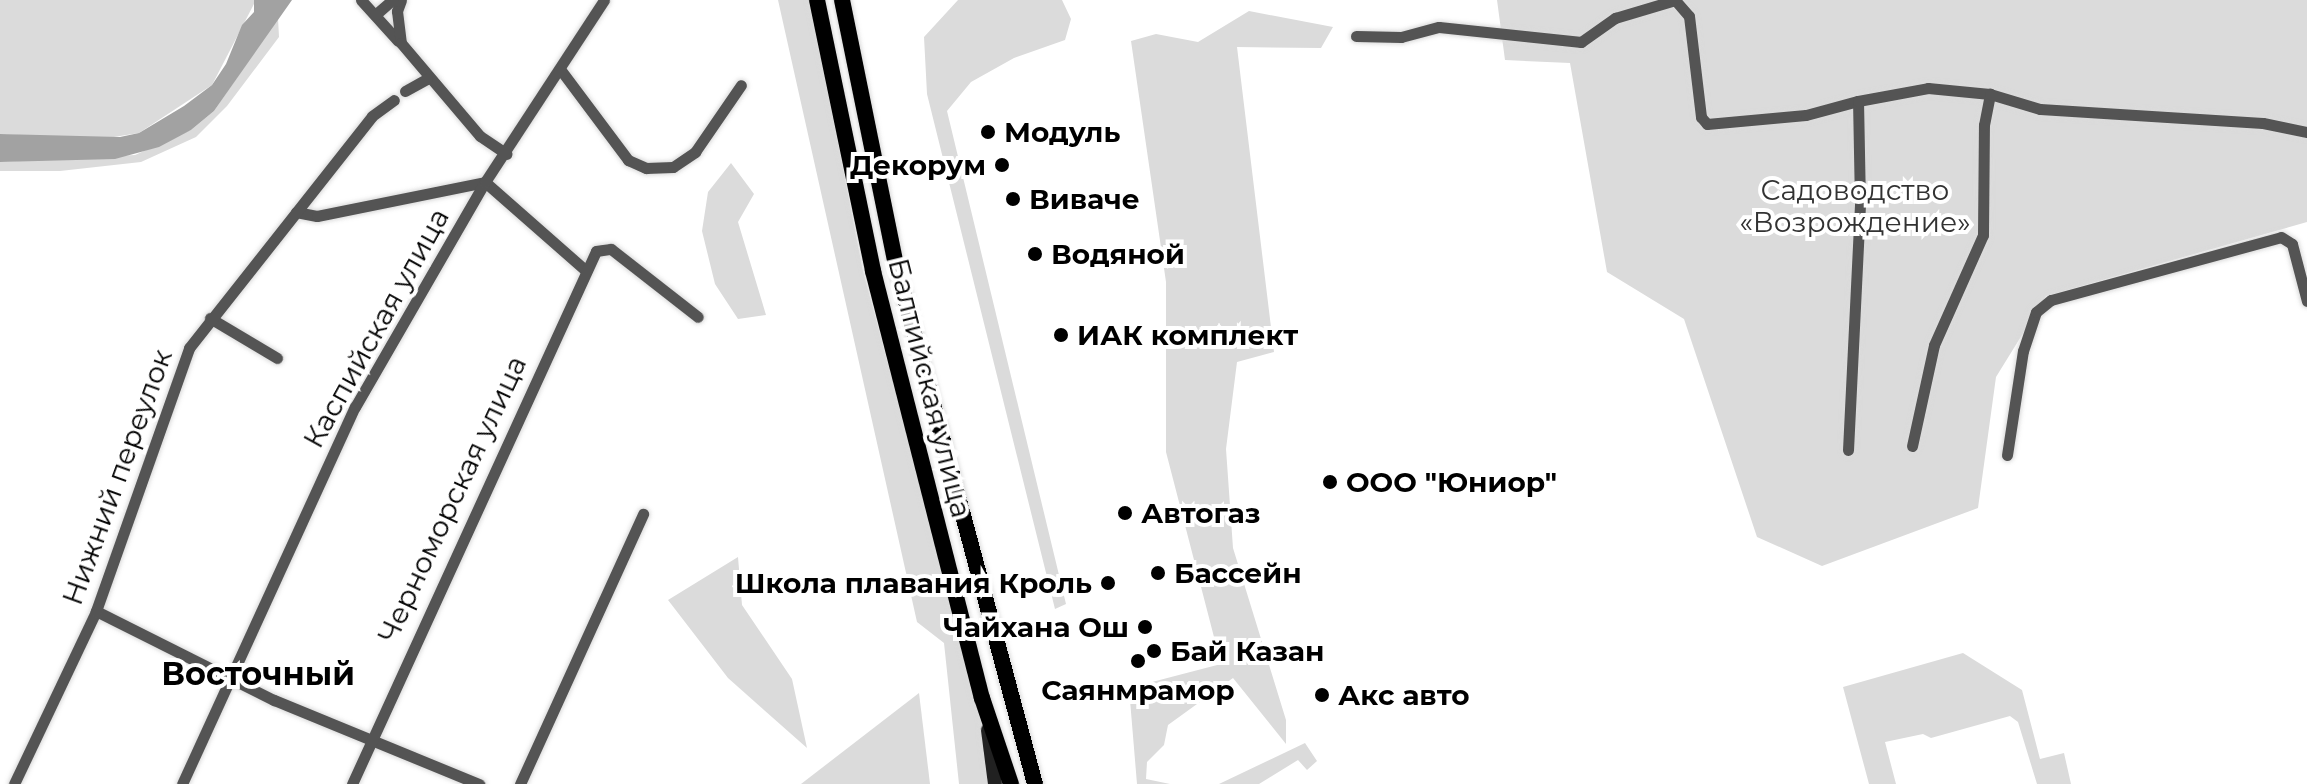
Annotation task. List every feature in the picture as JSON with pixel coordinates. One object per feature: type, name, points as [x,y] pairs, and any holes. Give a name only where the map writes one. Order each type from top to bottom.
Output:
[{"type":"main road","name":"Балтийская улица","points":[[817,0],[873,271],[982,698],[1011,784]]},
{"type":"main road","name":"Балтийская улица","points":[[842,0],[896,265],[1035,784]]},
{"type":"main road","points":[[982,698],[995,784]]},
{"type":"street","points":[[361,0],[480,136],[507,154]]},
{"type":"street","points":[[375,15],[392,0]]},
{"type":"street","points":[[401,0],[397,11],[401,43]]},
{"type":"street","name":"Каспийская улица","points":[[182,784],[355,407],[485,182],[507,154],[604,0]]},
{"type":"street","points":[[1356,36],[1401,37],[1439,27],[1581,42],[1615,18],[1675,0],[1689,16],[1701,117],[1707,124],[1806,115],[1858,101],[1928,88],[1990,94],[2040,109],[2263,123],[2307,132]]},
{"type":"street","points":[[560,69],[628,160],[646,168],[673,167],[695,152],[741,85]]},
{"type":"street","points":[[405,91],[427,79]]},
{"type":"street","points":[[1912,446],[1934,345],[1983,235],[1984,125],[1990,94]]},
{"type":"street","name":"Нижний переулок","points":[[14,784],[96,611],[162,435],[180,364],[210,318],[372,116],[394,100]]},
{"type":"street","points":[[1848,450],[1860,204],[1858,101]]},
{"type":"street","points":[[296,212],[317,216],[485,182],[584,269]]},
{"type":"street","points":[[2007,455],[2023,351],[2036,312],[2051,300],[2281,237],[2292,244],[2307,301]]},
{"type":"street","name":"Черноморская улица","points":[[352,784],[584,269],[596,251],[611,249],[698,317]]},
{"type":"street","points":[[210,318],[277,358]]},
{"type":"street","points":[[520,784],[643,514]]},
{"type":"street","points":[[96,611],[231,679],[479,784]]},
{"type":"green space","points":[[0,0],[255,2],[212,85],[139,133],[101,139],[0,134]]},
{"type":"green space","points":[[778,0],[810,0],[863,271],[975,687],[992,784],[959,784],[944,643],[917,622]]},
{"type":"green space","points":[[958,0],[1062,0],[1071,19],[1065,40],[1014,58],[971,82],[947,111],[1066,604],[1055,609],[927,94],[924,37]]},
{"type":"green space","name":"Садоводство «Возрождение»","points":[[1497,0],[2307,0],[2307,222],[2046,296],[1996,377],[1978,508],[1822,566],[1757,537],[1684,319],[1607,272],[1570,63],[1505,60]]},
{"type":"green space","points":[[1249,11],[1333,27],[1321,48],[1237,47],[1274,352],[1237,362],[1226,449],[1233,548],[1286,720],[1286,744],[1233,678],[1168,725],[1164,745],[1147,762],[1146,779],[1170,784],[1137,784],[1129,688],[1221,664],[1166,452],[1166,282],[1131,41],[1156,34],[1198,42]]},
{"type":"green space","points":[[278,18],[279,37],[227,106],[196,137],[141,162],[60,171],[0,171],[0,162],[135,155],[191,130],[214,111]]},
{"type":"green space","points":[[731,163],[754,194],[738,222],[766,315],[738,319],[715,284],[702,231],[708,192]]},
{"type":"green space","points":[[738,557],[742,605],[792,679],[807,748],[728,678],[668,600]]},
{"type":"green space","points":[[1963,653],[2022,690],[2040,759],[2064,753],[2071,784],[2037,784],[2018,722],[2010,716],[1931,738],[1923,734],[1885,742],[1896,784],[1869,784],[1843,687]]},
{"type":"green space","points":[[919,693],[930,784],[801,784]]},
{"type":"green space","points":[[1305,743],[1317,761],[1307,770],[1298,760],[1259,784],[1219,784]]},
{"type":"shaded area","points":[[254,0],[292,0],[214,111],[191,130],[159,147],[115,159],[0,162],[0,134],[120,137],[139,133],[184,106],[212,85],[226,64],[242,25],[254,12]]},
{"type":"place","name":"Модуль","points":[[988,132]]},
{"type":"place","name":"Декорум","points":[[1002,165]]},
{"type":"place","name":"Виваче","points":[[1013,199]]},
{"type":"place","name":"Водяной","points":[[1035,254]]},
{"type":"place","name":"ИАК комплект","points":[[1061,335]]},
{"type":"place","name":"ООО \"Юниор\"","points":[[1330,482]]},
{"type":"place","name":"Автогаз","points":[[1125,513]]},
{"type":"place","name":"Бассейн","points":[[1158,573]]},
{"type":"place","name":"Школа плавания Кроль","points":[[1108,583]]},
{"type":"place","name":"Чайхана Ош","points":[[1145,627]]},
{"type":"place","name":"Бай Казан","points":[[1154,651]]},
{"type":"place","name":"Саянмрамор","points":[[1138,661]]},
{"type":"place","name":"Акс авто","points":[[1322,695]]},
{"type":"district","name":"Восточный","points":[[258,674]]}]
